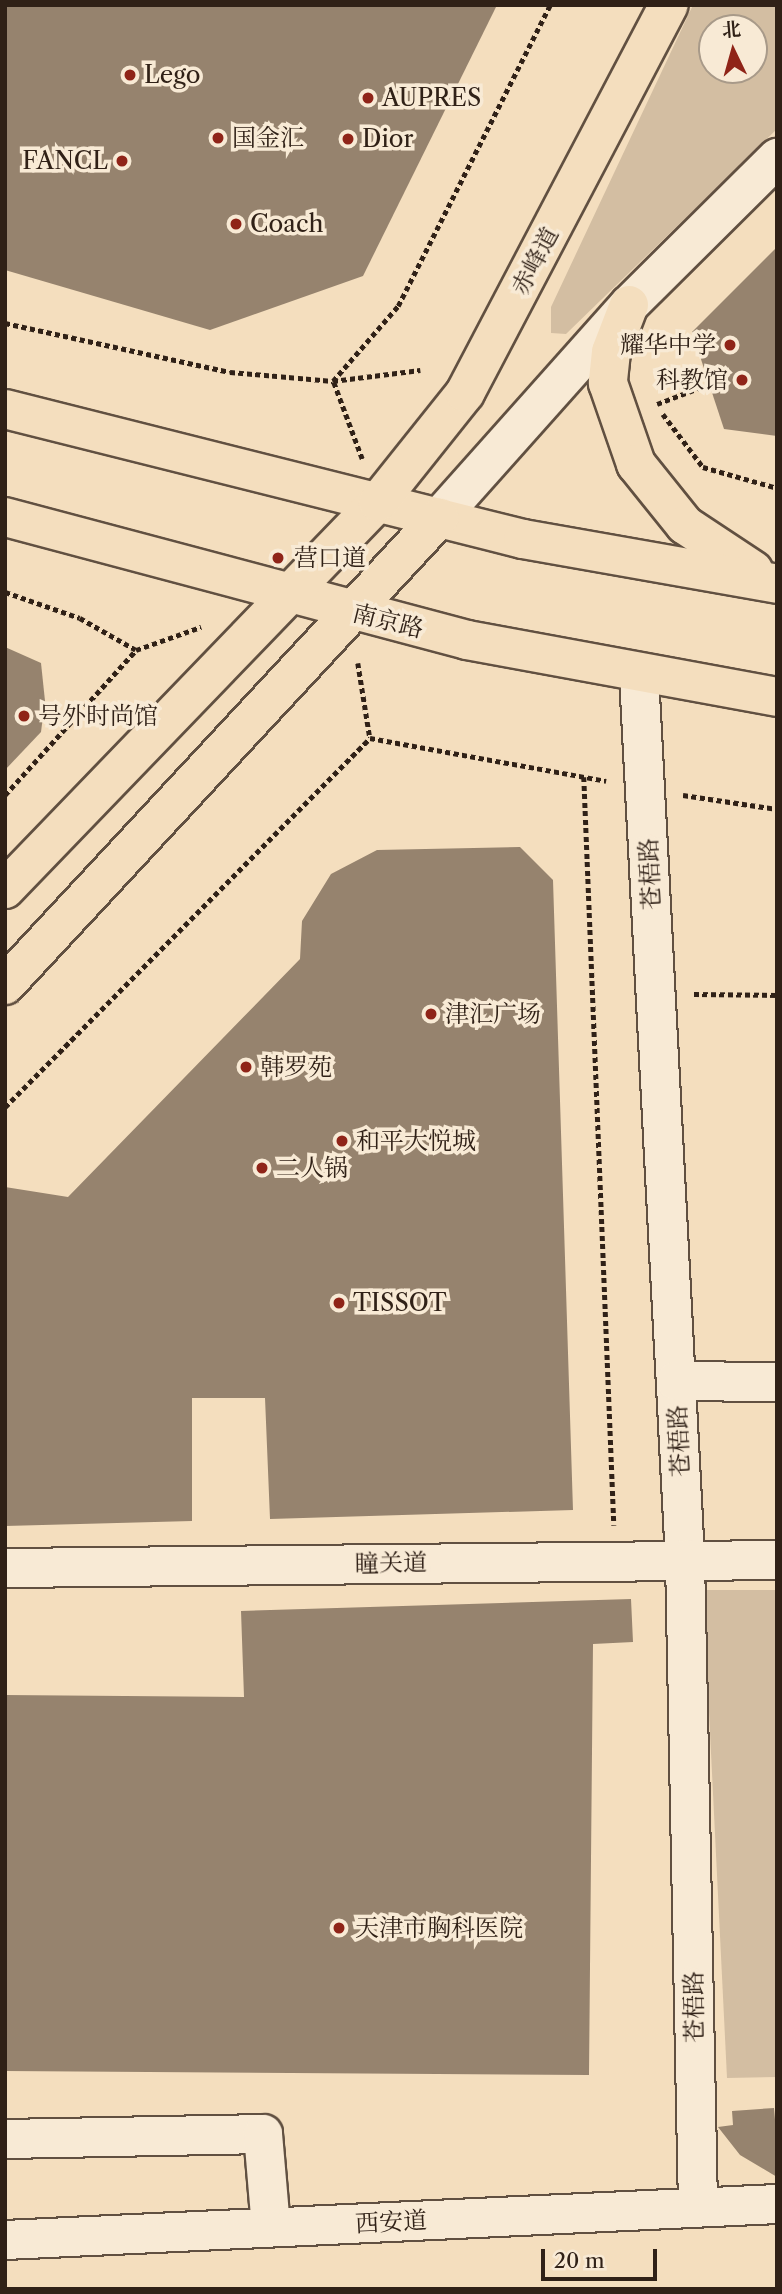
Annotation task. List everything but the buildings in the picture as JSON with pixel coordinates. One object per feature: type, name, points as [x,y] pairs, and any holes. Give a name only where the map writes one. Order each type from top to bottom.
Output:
[{"type":"main road","name":"赤峰道","points":[[378,502],[465,393],[669,5]]},
{"type":"main road","points":[[629,305],[611,352],[608,383],[636,464],[685,525],[717,552],[777,583]]},
{"type":"main road","points":[[5,409],[439,518],[777,583]]},
{"type":"main road","points":[[5,888],[378,502]]},
{"type":"main road","name":"南京路","points":[[5,517],[163,563],[350,612],[639,675],[777,697]]},
{"type":"main road","points":[[163,563],[246,571],[319,565],[379,551],[439,518]]},
{"type":"main road","points":[[5,985],[439,518]]},
{"type":"street","points":[[439,518],[629,305],[777,158]]},
{"type":"street","name":"苍梧路","points":[[639,675],[685,1559],[698,2207]]},
{"type":"street","points":[[676,1381],[777,1382]]},
{"type":"street","name":"瞳关道","points":[[5,1568],[777,1560]]},
{"type":"street","points":[[5,2139],[263,2134],[271,2227]]},
{"type":"street","name":"西安道","points":[[5,2240],[777,2204]]},
{"type":"path","points":[[333,381],[397,306],[550,5]]},
{"type":"path","points":[[5,323],[230,372],[333,381],[420,370]]},
{"type":"path","points":[[333,381],[378,502]]},
{"type":"path","points":[[656,405],[703,467],[777,488]]},
{"type":"path","points":[[5,592],[80,618],[136,650]]},
{"type":"path","points":[[350,612],[370,738]]},
{"type":"path","points":[[5,795],[136,650],[212,623]]},
{"type":"path","points":[[370,738],[645,790],[777,809]]},
{"type":"path","points":[[5,1107],[370,738]]},
{"type":"path","points":[[584,777],[615,1560]]},
{"type":"path","points":[[656,992],[777,995]]},
{"type":"shaded area","points":[[693,5],[777,5],[777,129],[566,334],[551,333],[551,307]]},
{"type":"shaded area","points":[[703,1590],[777,1590],[777,2077],[727,2078]]},
{"type":"place","name":"Lego","points":[[130,75]]},
{"type":"place","name":"AUPRES","points":[[368,98]]},
{"type":"place","name":"国金汇","points":[[218,138]]},
{"type":"place","name":"Dior","points":[[348,139]]},
{"type":"place","name":"FANCL","points":[[122,161]]},
{"type":"place","name":"Coach","points":[[236,224]]},
{"type":"place","name":"耀华中学","points":[[730,345]]},
{"type":"place","name":"科教馆","points":[[742,380]]},
{"type":"place","name":"营口道","points":[[278,558]]},
{"type":"place","name":"号外时尚馆","points":[[24,716]]},
{"type":"place","name":"津汇广场","points":[[431,1014]]},
{"type":"place","name":"韩罗苑","points":[[246,1067]]},
{"type":"place","name":"和平大悦城","points":[[342,1141]]},
{"type":"place","name":"二人锅","points":[[262,1168]]},
{"type":"place","name":"TISSOT","points":[[339,1303]]},
{"type":"place","name":"天津市胸科医院","points":[[339,1928]]}]
